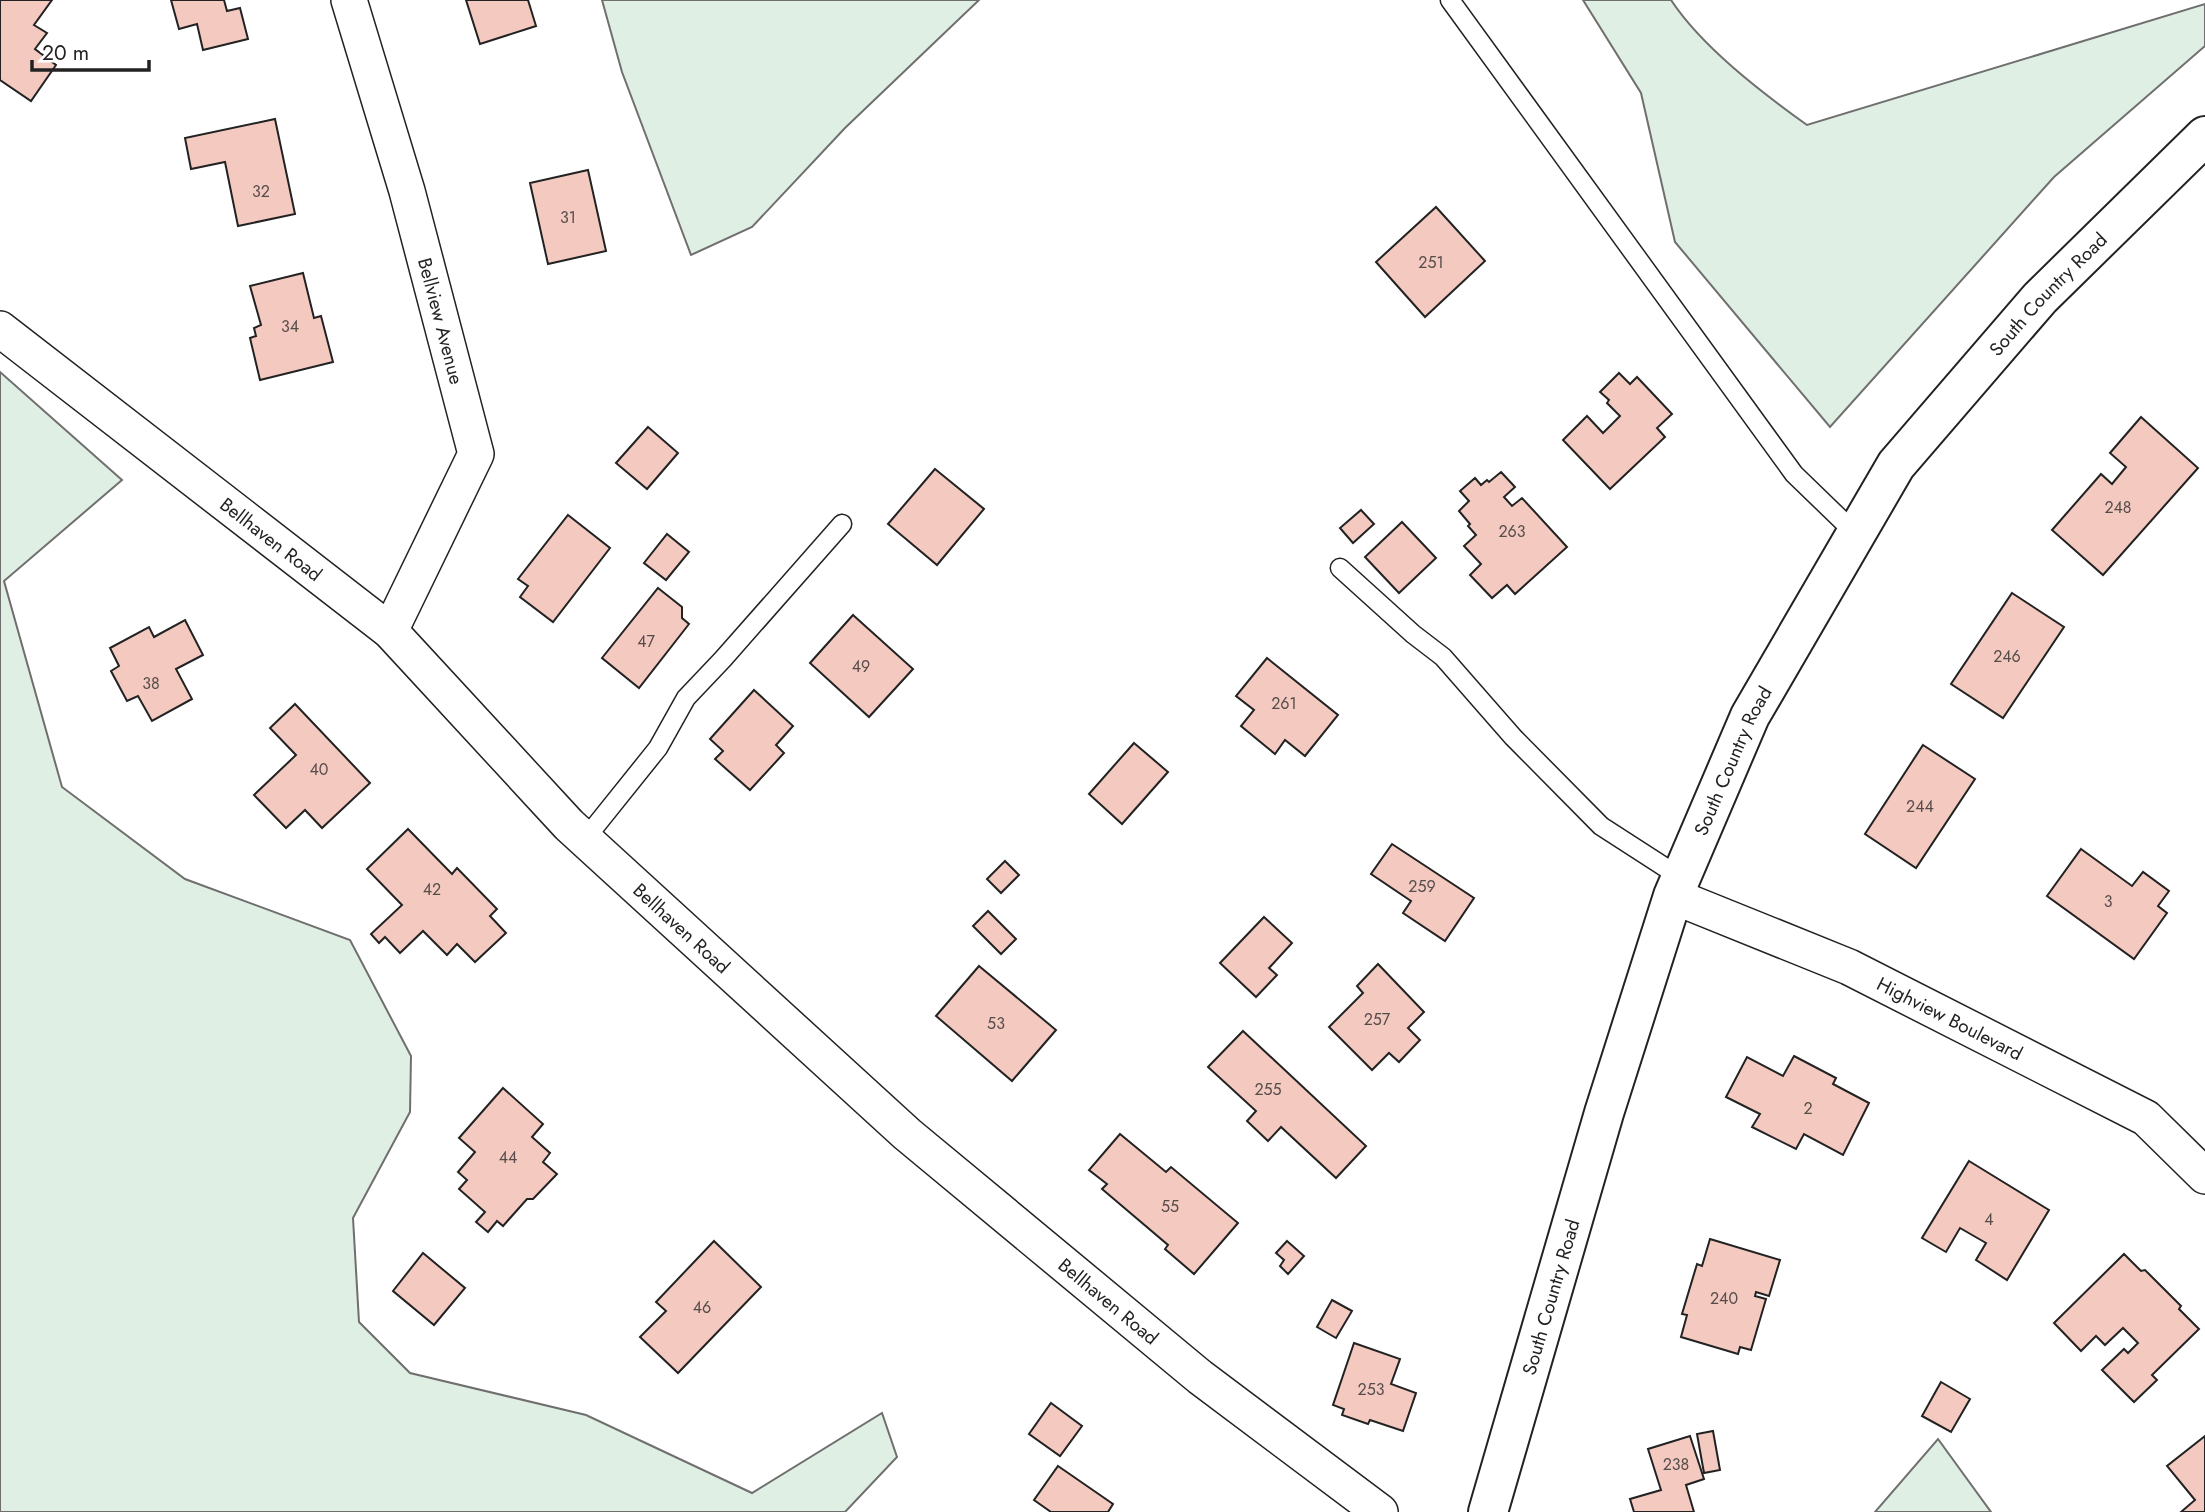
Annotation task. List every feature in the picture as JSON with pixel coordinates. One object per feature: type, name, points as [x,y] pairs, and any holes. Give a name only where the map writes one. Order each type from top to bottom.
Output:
[{"type":"main road","name":"South Country Road","points":[[1488,1512],[1600,1126],[1676,887],[1750,716],[1896,465],[2040,298],[2205,136]]},
{"type":"street","name":"Bellview Avenue","points":[[349,0],[407,191],[476,454],[390,631]]},
{"type":"street","name":"Bellhaven Road","points":[[0,329],[390,631],[569,825],[907,1134],[1200,1377],[1380,1512]]},
{"type":"street","name":"Highview Boulevard","points":[[1676,887],[1849,967],[2146,1118],[2205,1176]]},
{"type":"lane","points":[[1450,0],[1794,474],[1856,534]]},
{"type":"lane","points":[[585,839],[658,748],[685,698],[842,524]]},
{"type":"lane","points":[[1340,568],[1413,634],[1443,657],[1513,737],[1601,826],[1676,887]]},
{"type":"green space","points":[[602,0],[979,0],[845,128],[752,227],[691,255],[622,72]]},
{"type":"green space","points":[[1583,0],[1671,0],[1716,52],[1807,125],[2205,4],[2205,46],[2054,177],[1830,427],[1675,242],[1641,93]]},
{"type":"green space","points":[[0,372],[122,480],[4,581],[62,787],[185,879],[350,940],[411,1056],[410,1112],[353,1218],[359,1322],[410,1373],[586,1415],[752,1493],[882,1413],[897,1457],[845,1512],[0,1512]]},
{"type":"green space","points":[[1938,1439],[1991,1512],[1875,1512]]},
{"type":"building","points":[[0,0],[52,0],[34,25],[47,33],[35,49],[56,65],[31,101],[0,80]]},
{"type":"building","points":[[171,0],[224,0],[227,11],[240,8],[248,39],[203,50],[197,24],[179,29]]},
{"type":"building","points":[[466,0],[528,0],[536,26],[480,44]]},
{"type":"building","points":[[275,119],[295,214],[238,226],[225,162],[191,169],[185,138]]},
{"type":"building","points":[[588,170],[606,251],[548,264],[530,183]]},
{"type":"building","points":[[1436,207],[1485,261],[1425,317],[1376,262]]},
{"type":"building","points":[[303,273],[314,318],[321,316],[333,362],[260,380],[250,338],[256,336],[254,328],[261,325],[250,286]]},
{"type":"building","points":[[1619,373],[1630,384],[1637,377],[1672,414],[1657,428],[1665,437],[1610,489],[1563,440],[1587,416],[1603,433],[1620,416],[1600,392]]},
{"type":"building","points":[[2141,417],[2198,468],[2103,575],[2052,530],[2101,474],[2112,484],[2126,467],[2110,453]]},
{"type":"building","points":[[648,427],[678,453],[647,489],[616,463]]},
{"type":"building","points":[[935,469],[984,509],[937,565],[888,524]]},
{"type":"building","points":[[1501,472],[1515,487],[1504,497],[1512,506],[1522,498],[1567,547],[1515,594],[1507,585],[1492,598],[1470,575],[1481,564],[1464,546],[1476,535],[1459,511],[1469,501],[1460,491],[1475,478],[1481,485]]},
{"type":"building","points":[[1361,510],[1374,524],[1353,543],[1340,528]]},
{"type":"building","points":[[568,515],[610,548],[553,622],[520,597],[528,586],[518,579]]},
{"type":"building","points":[[1402,522],[1436,558],[1399,593],[1365,557]]},
{"type":"building","points":[[667,534],[689,552],[666,580],[644,563]]},
{"type":"building","points":[[658,588],[682,607],[682,618],[689,624],[639,688],[602,658]]},
{"type":"building","points":[[2012,593],[2064,627],[2003,718],[1951,684]]},
{"type":"building","points":[[853,615],[913,669],[869,717],[810,663]]},
{"type":"building","points":[[185,620],[203,655],[176,669],[192,699],[152,721],[138,696],[127,701],[111,671],[119,666],[110,648],[149,627],[154,637]]},
{"type":"building","points":[[1267,658],[1338,715],[1305,756],[1285,740],[1275,754],[1241,726],[1254,710],[1236,696]]},
{"type":"building","points":[[754,690],[793,726],[776,745],[784,753],[750,790],[715,759],[723,751],[710,739]]},
{"type":"building","points":[[295,704],[370,783],[322,828],[305,810],[286,828],[254,795],[296,755],[270,728]]},
{"type":"building","points":[[1134,743],[1168,772],[1122,824],[1089,794]]},
{"type":"building","points":[[1923,745],[1975,779],[1916,868],[1865,834]]},
{"type":"building","points":[[408,829],[452,874],[457,868],[497,909],[490,916],[506,933],[475,962],[457,944],[447,955],[423,931],[400,953],[385,937],[379,943],[371,934],[402,905],[367,869]]},
{"type":"building","points":[[1392,844],[1474,898],[1445,941],[1403,913],[1411,901],[1371,874]]},
{"type":"building","points":[[2081,849],[2132,886],[2143,872],[2169,891],[2158,906],[2167,913],[2134,959],[2047,896]]},
{"type":"building","points":[[1005,861],[1019,875],[1001,893],[987,879]]},
{"type":"building","points":[[988,911],[1016,939],[1001,954],[973,926]]},
{"type":"building","points":[[1264,917],[1292,943],[1269,968],[1277,975],[1256,997],[1220,963]]},
{"type":"building","points":[[1378,964],[1424,1012],[1408,1028],[1420,1040],[1399,1062],[1389,1053],[1372,1070],[1329,1027],[1363,993],[1357,986]]},
{"type":"building","points":[[979,966],[1056,1030],[1012,1081],[936,1016]]},
{"type":"building","points":[[1243,1031],[1366,1146],[1336,1178],[1281,1127],[1268,1141],[1247,1121],[1256,1111],[1208,1067]]},
{"type":"building","points":[[1794,1056],[1836,1078],[1833,1084],[1869,1103],[1843,1155],[1804,1134],[1796,1149],[1752,1127],[1760,1114],[1726,1097],[1747,1057],[1783,1076]]},
{"type":"building","points":[[503,1088],[543,1124],[532,1137],[550,1153],[543,1162],[557,1174],[533,1199],[527,1199],[503,1226],[497,1221],[488,1232],[476,1222],[485,1212],[459,1189],[467,1180],[458,1172],[475,1152],[459,1138]]},
{"type":"building","points":[[1120,1134],[1166,1172],[1171,1167],[1238,1223],[1194,1274],[1165,1249],[1168,1245],[1102,1189],[1107,1184],[1089,1170]]},
{"type":"building","points":[[1969,1161],[2049,1210],[2007,1280],[1976,1260],[1986,1243],[1960,1228],[1946,1252],[1922,1238]]},
{"type":"building","points":[[1710,1239],[1780,1260],[1769,1296],[1756,1292],[1755,1296],[1766,1299],[1751,1350],[1740,1347],[1738,1354],[1681,1337],[1687,1315],[1682,1314],[1697,1264],[1702,1266]]},
{"type":"building","points":[[714,1241],[761,1287],[678,1373],[640,1337],[666,1311],[656,1302]]},
{"type":"building","points":[[1287,1241],[1304,1256],[1288,1274],[1280,1266],[1284,1260],[1276,1253]]},
{"type":"building","points":[[423,1253],[465,1288],[434,1325],[393,1291]]},
{"type":"building","points":[[2124,1254],[2141,1271],[2145,1270],[2181,1306],[2179,1309],[2199,1329],[2152,1375],[2157,1380],[2134,1402],[2102,1370],[2124,1349],[2128,1353],[2138,1343],[2123,1328],[2105,1345],[2096,1336],[2081,1351],[2054,1323]]},
{"type":"building","points":[[1332,1300],[1352,1311],[1336,1338],[1317,1327]]},
{"type":"building","points":[[1354,1343],[1400,1359],[1391,1384],[1416,1393],[1403,1431],[1370,1420],[1368,1424],[1342,1415],[1344,1409],[1333,1405]]},
{"type":"building","points":[[1941,1382],[1970,1399],[1951,1432],[1922,1416]]},
{"type":"building","points":[[1051,1403],[1082,1426],[1060,1456],[1029,1434]]},
{"type":"building","points":[[1713,1431],[1720,1470],[1704,1473],[1697,1434]]},
{"type":"building","points":[[1690,1436],[1704,1479],[1686,1485],[1694,1512],[1634,1512],[1630,1499],[1661,1490],[1648,1449]]},
{"type":"building","points":[[2205,1436],[2205,1512],[2181,1512],[2195,1500],[2167,1466]]},
{"type":"building","points":[[1058,1466],[1113,1504],[1108,1512],[1051,1512],[1034,1500]]}]
